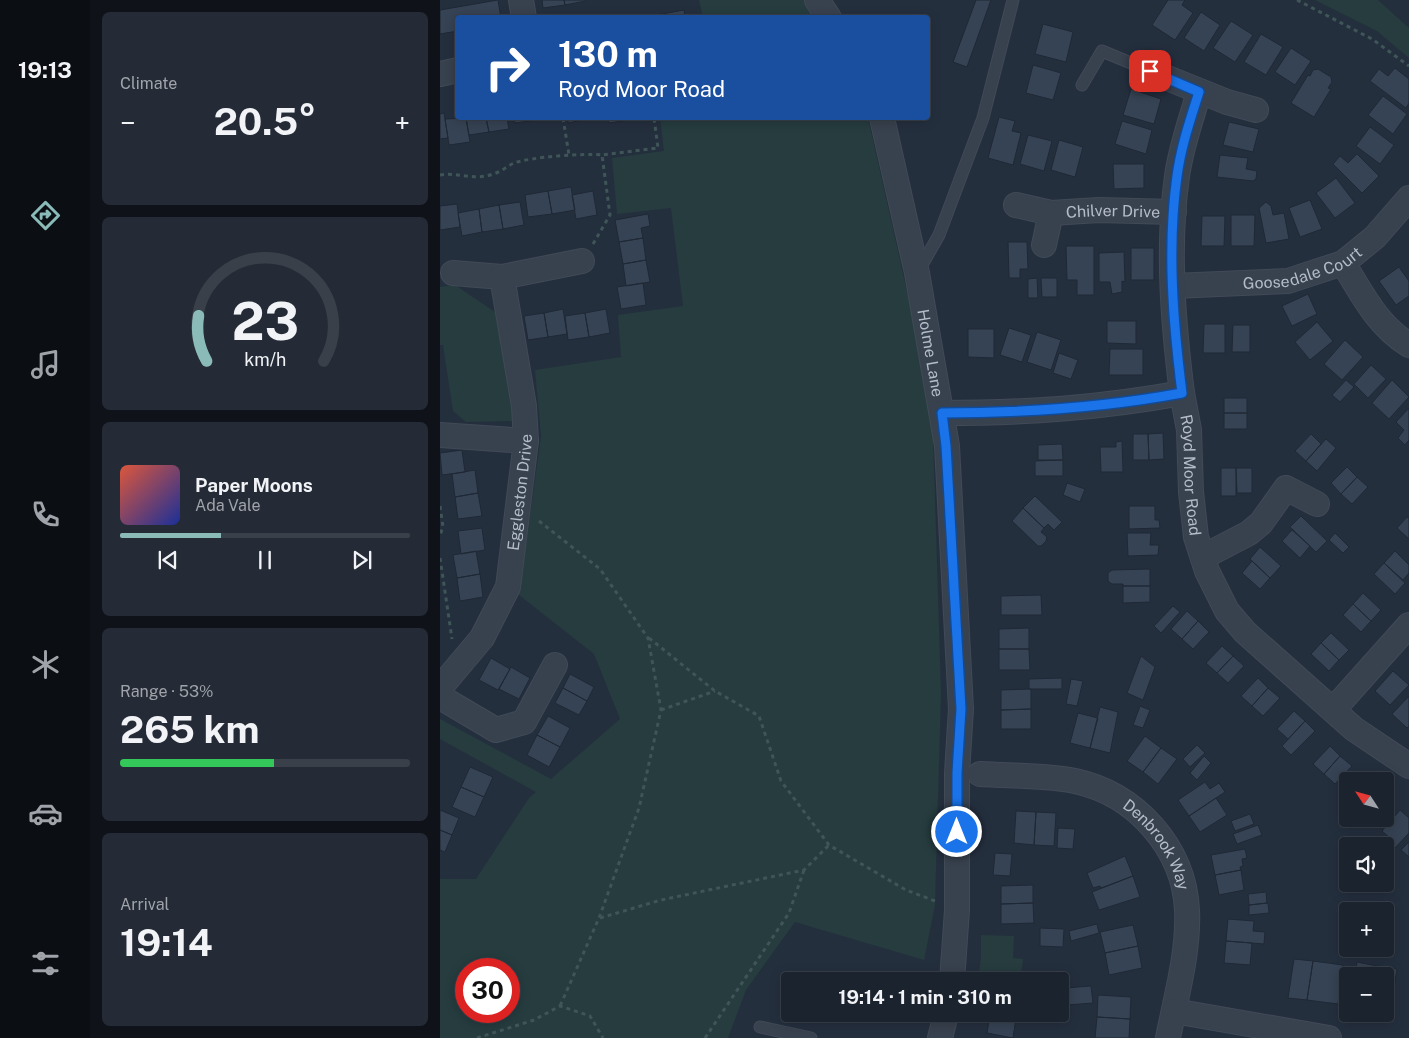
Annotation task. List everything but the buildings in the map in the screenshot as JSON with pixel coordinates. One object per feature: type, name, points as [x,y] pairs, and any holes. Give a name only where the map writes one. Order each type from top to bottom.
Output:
[{"type":"street","points":[[521,0],[524,15]]},
{"type":"street","points":[[817,0],[827,15]]},
{"type":"street","points":[[440,74],[455,71]]},
{"type":"street","points":[[1150,71],[1199,92],[1256,110]]},
{"type":"street","name":"Chilver Drive","points":[[1182,393],[1175,343],[1173,286],[1174,212],[1177,177],[1183,144],[1199,92]]},
{"type":"street","name":"Holme Lane","points":[[882,120],[917,273],[942,413],[946,446],[961,709],[957,773],[957,910],[953,972]]},
{"type":"street","name":"Goosedale Court","points":[[1173,286],[1288,281],[1343,262],[1375,237],[1409,198]]},
{"type":"street","name":"Chilver Drive","points":[[1016,205],[1051,213],[1099,210],[1174,212]]},
{"type":"street","name":"Chilver Drive","points":[[1044,245],[1051,213]]},
{"type":"street","points":[[453,273],[502,277],[582,261]]},
{"type":"street","points":[[1343,262],[1379,320],[1390,332],[1409,345]]},
{"type":"street","name":"Eggleston Drive","points":[[440,688],[482,638],[508,587],[526,441],[524,406],[502,277]]},
{"type":"street","name":"Royd Moor Road","points":[[942,413],[1012,413],[1080,409],[1122,404],[1182,393],[1189,430],[1193,516],[1203,557],[1215,590],[1227,611],[1245,632],[1367,740],[1409,766]]},
{"type":"street","points":[[440,435],[526,441]]},
{"type":"street","name":"Royd Moor Road","points":[[1203,557],[1249,533],[1261,523],[1281,482],[1317,504]]},
{"type":"street","points":[[1333,710],[1409,625]]},
{"type":"street","points":[[440,697],[496,730],[524,722],[555,665]]},
{"type":"street","name":"Denbrook Way","points":[[980,774],[1059,779],[1091,786],[1121,799],[1147,820],[1157,832],[1178,868],[1187,908],[1185,941],[1168,1038]]},
{"type":"street","points":[[1174,1011],[1329,1038]]},
{"type":"street","points":[[940,1038],[944,1022]]},
{"type":"lane","points":[[917,273],[939,235],[983,118],[1013,0]]},
{"type":"lane","points":[[1082,85],[1102,51],[1150,71]]},
{"type":"lane","points":[[760,1027],[811,1038]]},
{"type":"path","points":[[1297,0],[1372,39],[1409,66]]},
{"type":"path","points":[[563,120],[568,155]]},
{"type":"path","points":[[440,175],[450,174],[470,178],[494,174],[515,163],[587,153],[602,155],[658,148],[654,120]]},
{"type":"path","points":[[582,261],[610,215],[602,155]]},
{"type":"path","points":[[519,505],[600,569],[648,638],[715,691],[759,716],[781,781],[829,845],[906,890],[957,910]]},
{"type":"path","points":[[440,506],[443,527],[440,535]]},
{"type":"path","points":[[440,558],[453,649],[465,659]]},
{"type":"path","points":[[477,1038],[534,1020],[560,1006],[599,918],[639,808],[661,710],[648,638]]},
{"type":"path","points":[[661,710],[715,691]]},
{"type":"path","points":[[705,1038],[789,913],[804,870],[829,845]]},
{"type":"path","points":[[599,918],[661,900],[804,870]]},
{"type":"path","points":[[560,1006],[590,1016],[603,1038]]},
{"type":"green space","points":[[699,0],[805,0],[816,15],[703,15]]},
{"type":"green space","points":[[1315,0],[1378,0],[1409,28],[1409,58],[1377,31]]},
{"type":"green space","points":[[660,120],[868,120],[932,402],[941,693],[935,905],[924,960],[795,922],[746,990],[728,1038],[440,1038],[440,879],[476,879],[529,798],[536,792],[440,739],[440,719],[551,779],[620,719],[594,654],[519,595],[541,436],[535,370],[621,357],[618,315],[683,306],[671,208],[617,214],[612,158],[664,151]]},
{"type":"green space","points":[[455,285],[495,312],[515,421],[466,422],[453,411],[443,345],[440,345],[440,287]]},
{"type":"green space","points":[[981,935],[1014,936],[1013,958],[1023,959],[1021,972],[979,972]]},
{"type":"route","points":[[957,832],[957,773],[961,709],[946,446],[942,413],[1012,413],[1080,409],[1122,404],[1182,393],[1174,324],[1174,212],[1177,177],[1183,144],[1199,92],[1150,71]]}]
